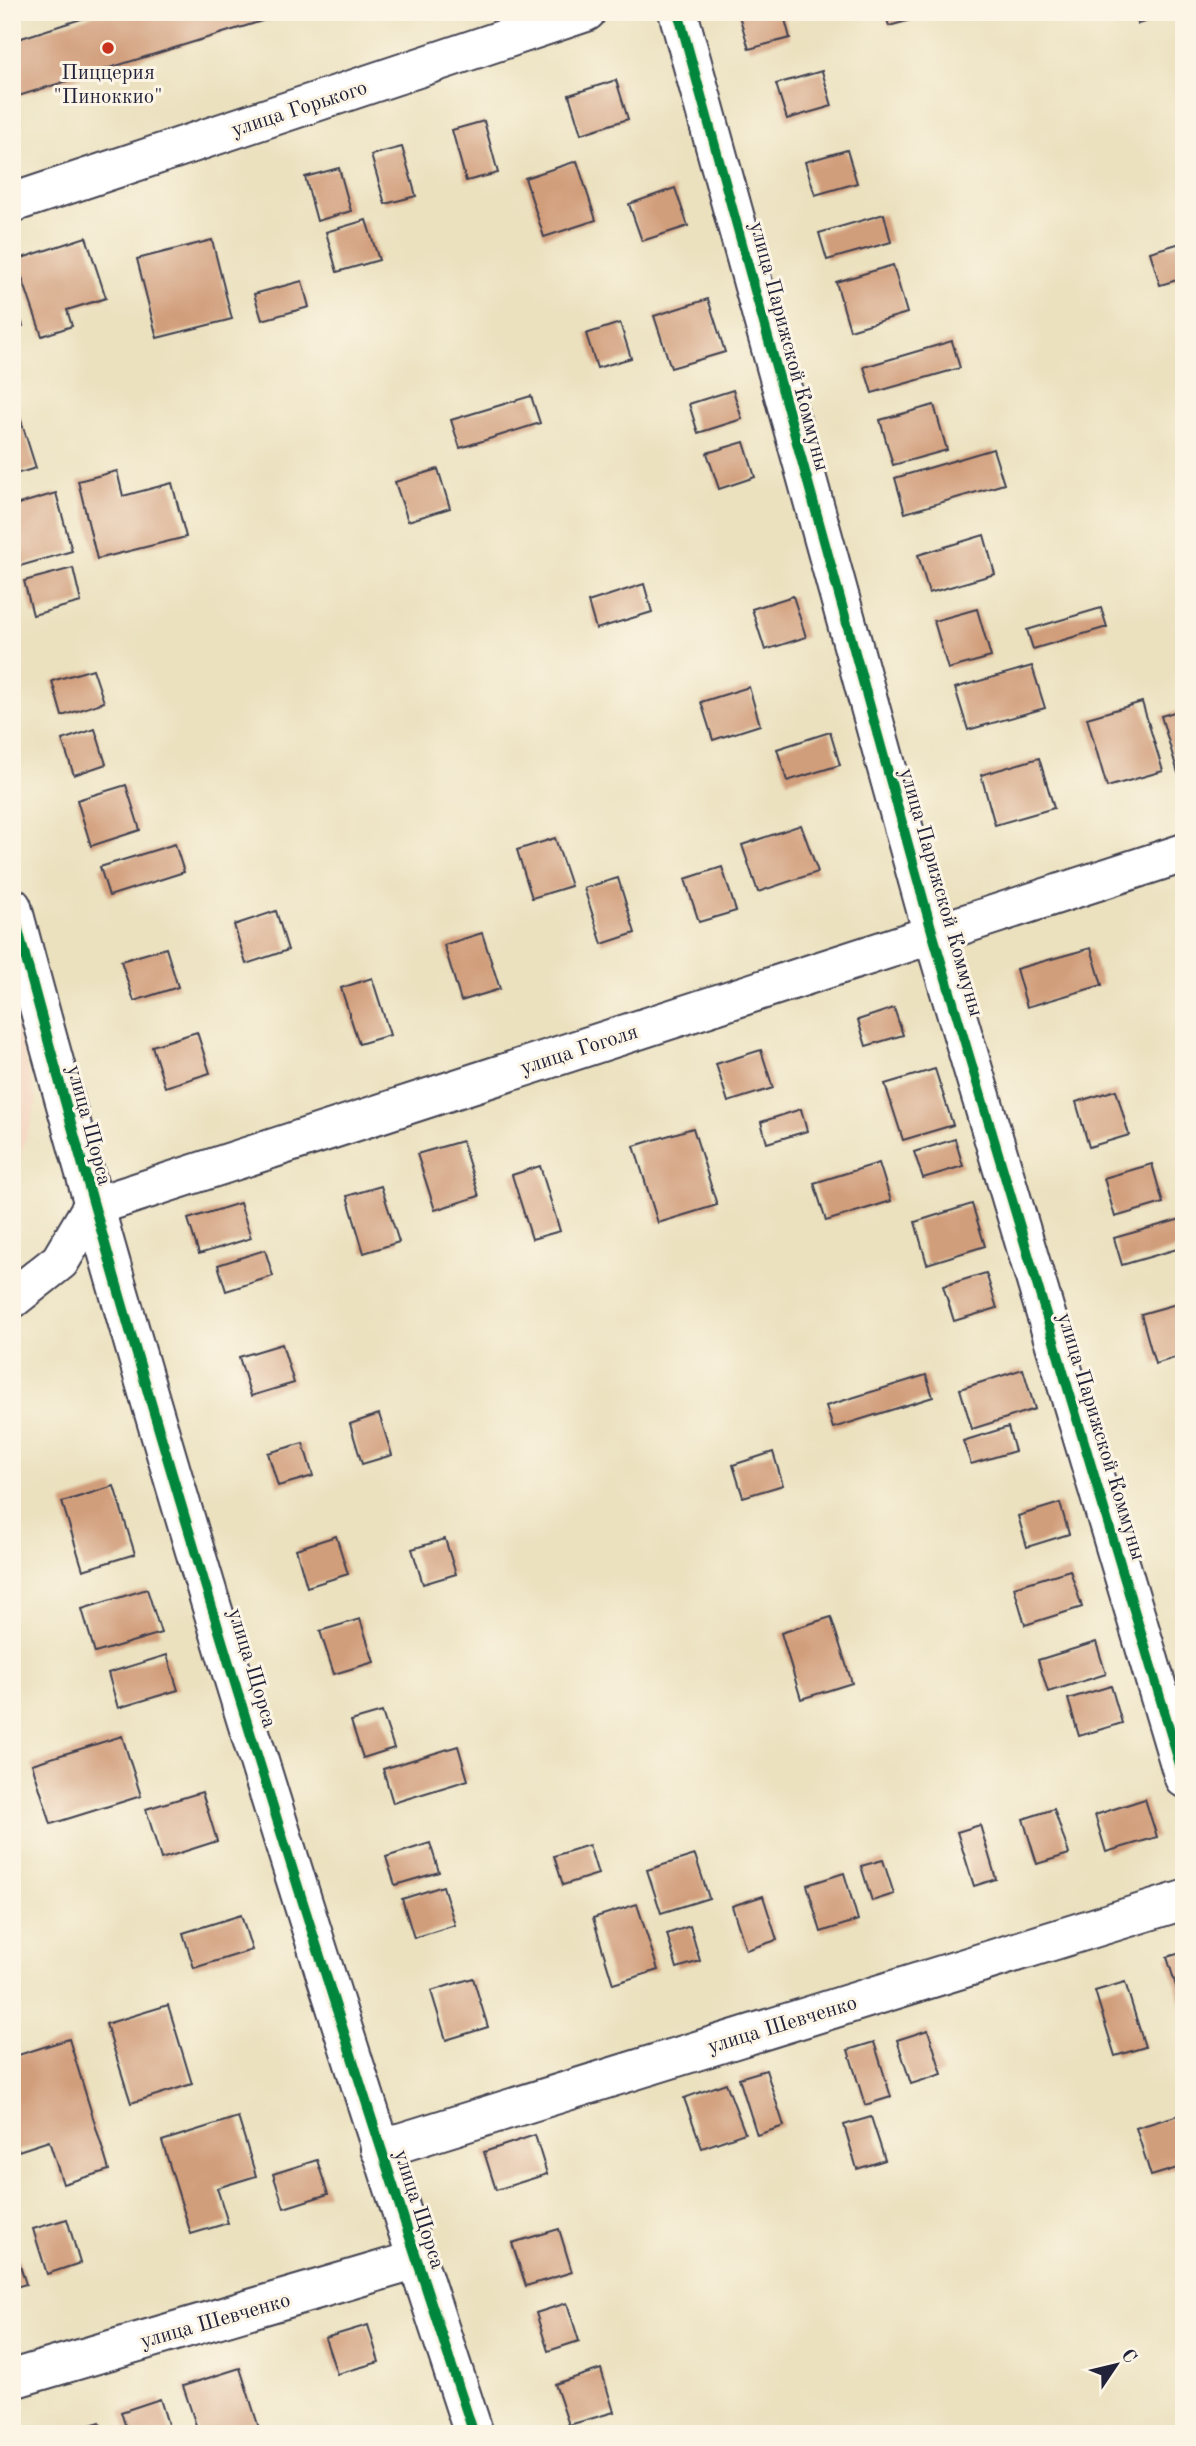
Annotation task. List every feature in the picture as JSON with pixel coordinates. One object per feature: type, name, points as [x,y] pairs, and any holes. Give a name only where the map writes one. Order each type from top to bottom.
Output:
[{"type":"street","name":"улица Горького","points":[[12,203],[586,12]]},
{"type":"street","name":"улица Парижской Коммуны","points":[[678,12],[933,935],[1184,1778]]},
{"type":"street","name":"улица Гоголя","points":[[92,1207],[1184,853]]},
{"type":"street","name":"улица Щорса","points":[[12,908],[92,1207],[380,2149],[474,2434]]},
{"type":"street","points":[[12,1299],[60,1261],[92,1207]]},
{"type":"street","name":"улица Шевченко","points":[[380,2149],[1184,1900]]},
{"type":"street","name":"улица Шевченко","points":[[12,2379],[417,2260]]},
{"type":"shaded area","points":[[12,1011],[37,1101],[12,1185]]},
{"type":"building","points":[[103,12],[288,13],[12,98],[12,41]]},
{"type":"building","points":[[738,12],[783,12],[790,38],[749,49]]},
{"type":"building","points":[[885,12],[912,12],[914,19],[889,26]]},
{"type":"building","points":[[1135,12],[1156,12],[1158,18],[1138,24]]},
{"type":"building","points":[[822,71],[832,106],[787,119],[776,84]]},
{"type":"building","points":[[616,80],[628,119],[581,134],[569,95]]},
{"type":"building","points":[[484,121],[498,173],[466,181],[452,130]]},
{"type":"building","points":[[402,147],[416,196],[385,204],[371,155]]},
{"type":"building","points":[[847,150],[857,183],[815,195],[805,162]]},
{"type":"building","points":[[577,161],[596,220],[544,237],[525,178]]},
{"type":"building","points":[[339,168],[351,211],[317,221],[305,177]]},
{"type":"building","points":[[675,188],[688,226],[642,241],[629,204]]},
{"type":"building","points":[[884,214],[891,242],[827,260],[819,233]]},
{"type":"building","points":[[366,220],[379,260],[337,272],[326,232]]},
{"type":"building","points":[[86,237],[106,298],[67,310],[72,326],[42,336],[16,260]]},
{"type":"building","points":[[212,240],[232,319],[157,338],[137,259]]},
{"type":"building","points":[[1184,242],[1184,278],[1160,285],[1150,252]]},
{"type":"building","points":[[893,265],[907,313],[850,330],[836,282]]},
{"type":"building","points":[[302,281],[309,307],[262,320],[254,294]]},
{"type":"building","points":[[12,295],[23,326],[12,330]]},
{"type":"building","points":[[708,299],[725,352],[671,368],[654,316]]},
{"type":"building","points":[[620,323],[631,358],[597,368],[586,334]]},
{"type":"building","points":[[952,341],[960,368],[872,393],[864,367]]},
{"type":"building","points":[[733,390],[742,419],[698,433],[689,404]]},
{"type":"building","points":[[531,396],[540,423],[460,448],[451,420]]},
{"type":"building","points":[[934,405],[947,450],[893,465],[880,420]]},
{"type":"building","points":[[19,414],[36,468],[12,475],[12,416]]},
{"type":"building","points":[[744,442],[755,477],[719,489],[707,453]]},
{"type":"building","points":[[993,449],[1004,484],[905,513],[895,478]]},
{"type":"building","points":[[438,469],[450,508],[408,521],[395,482]]},
{"type":"building","points":[[117,471],[123,496],[172,483],[186,537],[97,559],[78,481]]},
{"type":"building","points":[[56,493],[72,551],[20,566],[12,537],[12,506]]},
{"type":"building","points":[[984,535],[995,574],[929,593],[918,555]]},
{"type":"building","points":[[73,568],[81,602],[33,615],[24,581]]},
{"type":"building","points":[[644,584],[652,612],[596,629],[588,602]]},
{"type":"building","points":[[793,596],[806,637],[765,650],[752,609]]},
{"type":"building","points":[[1101,608],[1107,627],[1033,649],[1027,630]]},
{"type":"building","points":[[977,609],[991,657],[948,669],[934,621]]},
{"type":"building","points":[[1032,666],[1045,708],[968,730],[955,688]]},
{"type":"building","points":[[93,669],[104,702],[62,716],[52,681]]},
{"type":"building","points":[[749,687],[760,725],[713,740],[701,702]]},
{"type":"building","points":[[1142,702],[1163,771],[1107,787],[1087,718]]},
{"type":"building","points":[[1184,709],[1184,771],[1178,773],[1161,716]]},
{"type":"building","points":[[95,729],[106,764],[74,775],[62,740]]},
{"type":"building","points":[[830,732],[840,765],[787,781],[777,749]]},
{"type":"building","points":[[1039,758],[1054,808],[995,825],[981,775]]},
{"type":"building","points":[[126,785],[140,830],[91,846],[77,800]]},
{"type":"building","points":[[801,825],[818,872],[758,892],[742,845]]},
{"type":"building","points":[[555,838],[571,886],[532,898],[517,850]]},
{"type":"building","points":[[175,844],[184,872],[109,896],[100,867]]},
{"type":"building","points":[[722,867],[736,911],[699,922],[685,879]]},
{"type":"building","points":[[618,878],[635,933],[602,944],[584,888]]},
{"type":"building","points":[[276,911],[288,950],[246,964],[234,925]]},
{"type":"building","points":[[482,933],[500,989],[461,1001],[444,945]]},
{"type":"building","points":[[166,948],[178,987],[134,1001],[121,961]]},
{"type":"building","points":[[1091,948],[1102,985],[1027,1007],[1016,969]]},
{"type":"building","points":[[372,978],[390,1035],[359,1044],[341,988]]},
{"type":"building","points":[[894,1008],[903,1035],[866,1046],[858,1020]]},
{"type":"building","points":[[197,1032],[210,1073],[165,1087],[152,1046]]},
{"type":"building","points":[[761,1050],[773,1088],[728,1102],[716,1064]]},
{"type":"building","points":[[935,1069],[953,1125],[903,1140],[885,1084]]},
{"type":"building","points":[[1116,1090],[1129,1135],[1089,1147],[1076,1102]]},
{"type":"building","points":[[801,1109],[807,1131],[767,1143],[761,1122]]},
{"type":"building","points":[[693,1128],[717,1205],[658,1223],[634,1146]]},
{"type":"building","points":[[955,1139],[963,1166],[923,1178],[914,1152]]},
{"type":"building","points":[[462,1141],[479,1196],[435,1210],[417,1154]]},
{"type":"building","points":[[879,1163],[891,1201],[826,1221],[814,1183]]},
{"type":"building","points":[[1152,1164],[1163,1203],[1115,1217],[1104,1178]]},
{"type":"building","points":[[540,1166],[560,1231],[532,1239],[512,1175]]},
{"type":"building","points":[[381,1186],[399,1242],[364,1253],[347,1196]]},
{"type":"building","points":[[240,1203],[251,1238],[199,1254],[188,1219]]},
{"type":"building","points":[[972,1204],[985,1246],[927,1264],[915,1222]]},
{"type":"building","points":[[1181,1219],[1184,1247],[1122,1265],[1114,1238]]},
{"type":"building","points":[[265,1250],[273,1276],[226,1291],[218,1265]]},
{"type":"building","points":[[986,1273],[997,1308],[954,1321],[943,1286]]},
{"type":"building","points":[[1180,1303],[1184,1314],[1184,1355],[1155,1364],[1141,1314]]},
{"type":"building","points":[[282,1344],[294,1383],[251,1396],[239,1357]]},
{"type":"building","points":[[1023,1369],[1035,1409],[972,1429],[960,1389]]},
{"type":"building","points":[[926,1375],[933,1397],[833,1428],[826,1406]]},
{"type":"building","points":[[379,1414],[392,1455],[362,1464],[350,1424]]},
{"type":"building","points":[[1008,1427],[1015,1451],[971,1464],[963,1441]]},
{"type":"building","points":[[303,1443],[313,1476],[278,1486],[268,1453]]},
{"type":"building","points":[[773,1452],[783,1485],[743,1497],[733,1465]]},
{"type":"building","points":[[114,1486],[135,1554],[83,1570],[62,1502]]},
{"type":"building","points":[[1060,1503],[1069,1534],[1027,1547],[1018,1516]]},
{"type":"building","points":[[336,1536],[348,1574],[307,1587],[296,1549]]},
{"type":"building","points":[[445,1539],[456,1574],[423,1584],[412,1549]]},
{"type":"building","points":[[1070,1570],[1082,1607],[1025,1625],[1014,1587]]},
{"type":"building","points":[[147,1589],[161,1633],[95,1653],[82,1609]]},
{"type":"building","points":[[831,1617],[852,1683],[801,1699],[781,1633]]},
{"type":"building","points":[[360,1619],[374,1662],[334,1674],[320,1631]]},
{"type":"building","points":[[1096,1642],[1106,1674],[1048,1692],[1038,1660]]},
{"type":"building","points":[[167,1655],[178,1690],[118,1708],[108,1673]]},
{"type":"building","points":[[1111,1686],[1122,1723],[1079,1736],[1068,1699]]},
{"type":"building","points":[[382,1712],[394,1748],[363,1758],[351,1721]]},
{"type":"building","points":[[122,1736],[141,1796],[51,1824],[32,1764]]},
{"type":"building","points":[[458,1746],[468,1780],[393,1803],[383,1769]]},
{"type":"building","points":[[202,1792],[217,1841],[161,1859],[146,1809]]},
{"type":"building","points":[[1145,1799],[1157,1837],[1106,1852],[1095,1815]]},
{"type":"building","points":[[1054,1809],[1069,1854],[1037,1864],[1023,1819]]},
{"type":"building","points":[[980,1825],[996,1879],[974,1886],[957,1832]]},
{"type":"building","points":[[430,1843],[439,1872],[395,1885],[386,1857]]},
{"type":"building","points":[[589,1845],[598,1874],[563,1885],[554,1856]]},
{"type":"building","points":[[695,1855],[709,1898],[661,1913],[647,1870]]},
{"type":"building","points":[[883,1860],[894,1894],[872,1901],[861,1866]]},
{"type":"building","points":[[844,1873],[858,1920],[821,1932],[807,1885]]},
{"type":"building","points":[[443,1886],[455,1925],[414,1938],[402,1899]]},
{"type":"building","points":[[763,1896],[777,1940],[746,1950],[732,1906]]},
{"type":"building","points":[[637,1904],[658,1970],[613,1984],[593,1918]]},
{"type":"building","points":[[241,1915],[252,1950],[194,1968],[183,1933]]},
{"type":"building","points":[[690,1926],[700,1961],[677,1968],[667,1934]]},
{"type":"building","points":[[1184,1952],[1184,2009],[1183,2009],[1167,1957]]},
{"type":"building","points":[[473,1978],[488,2027],[446,2040],[431,1991]]},
{"type":"building","points":[[1125,1982],[1145,2047],[1115,2056],[1095,1991]]},
{"type":"building","points":[[168,2005],[192,2084],[131,2103],[106,2024]]},
{"type":"building","points":[[928,2030],[942,2074],[911,2084],[897,2040]]},
{"type":"building","points":[[69,2039],[109,2170],[63,2184],[49,2141],[12,2153],[12,2057]]},
{"type":"building","points":[[874,2042],[891,2097],[865,2105],[848,2050]]},
{"type":"building","points":[[766,2070],[784,2126],[757,2135],[739,2078]]},
{"type":"building","points":[[726,2083],[745,2133],[702,2148],[684,2098]]},
{"type":"building","points":[[1182,2114],[1184,2166],[1151,2176],[1136,2128]]},
{"type":"building","points":[[238,2117],[256,2176],[217,2188],[228,2223],[191,2234],[162,2141]]},
{"type":"building","points":[[871,2117],[885,2160],[857,2169],[844,2125]]},
{"type":"building","points":[[535,2135],[547,2174],[496,2190],[484,2152]]},
{"type":"building","points":[[317,2160],[328,2194],[284,2208],[273,2174]]},
{"type":"building","points":[[67,2219],[80,2263],[47,2274],[33,2229]]},
{"type":"building","points":[[559,2229],[572,2272],[526,2286],[512,2243]]},
{"type":"building","points":[[12,2241],[26,2284],[12,2288]]},
{"type":"building","points":[[567,2303],[579,2341],[548,2351],[536,2313]]},
{"type":"building","points":[[368,2325],[379,2362],[337,2374],[325,2338]]},
{"type":"building","points":[[240,2368],[259,2428],[240,2434],[199,2434],[183,2386]]},
{"type":"building","points":[[601,2369],[614,2412],[569,2425],[555,2384]]},
{"type":"building","points":[[160,2399],[171,2434],[128,2434],[121,2412]]},
{"type":"building","points":[[100,2422],[103,2434],[63,2434],[63,2433]]},
{"type":"cycle path","points":[[678,12],[933,935],[1184,1778]]},
{"type":"cycle path","points":[[12,907],[119,1291],[232,1674],[351,2055],[474,2434]]},
{"type":"place","name":"Пиццерия \"Пиноккио\"","points":[[108,48]]}]
